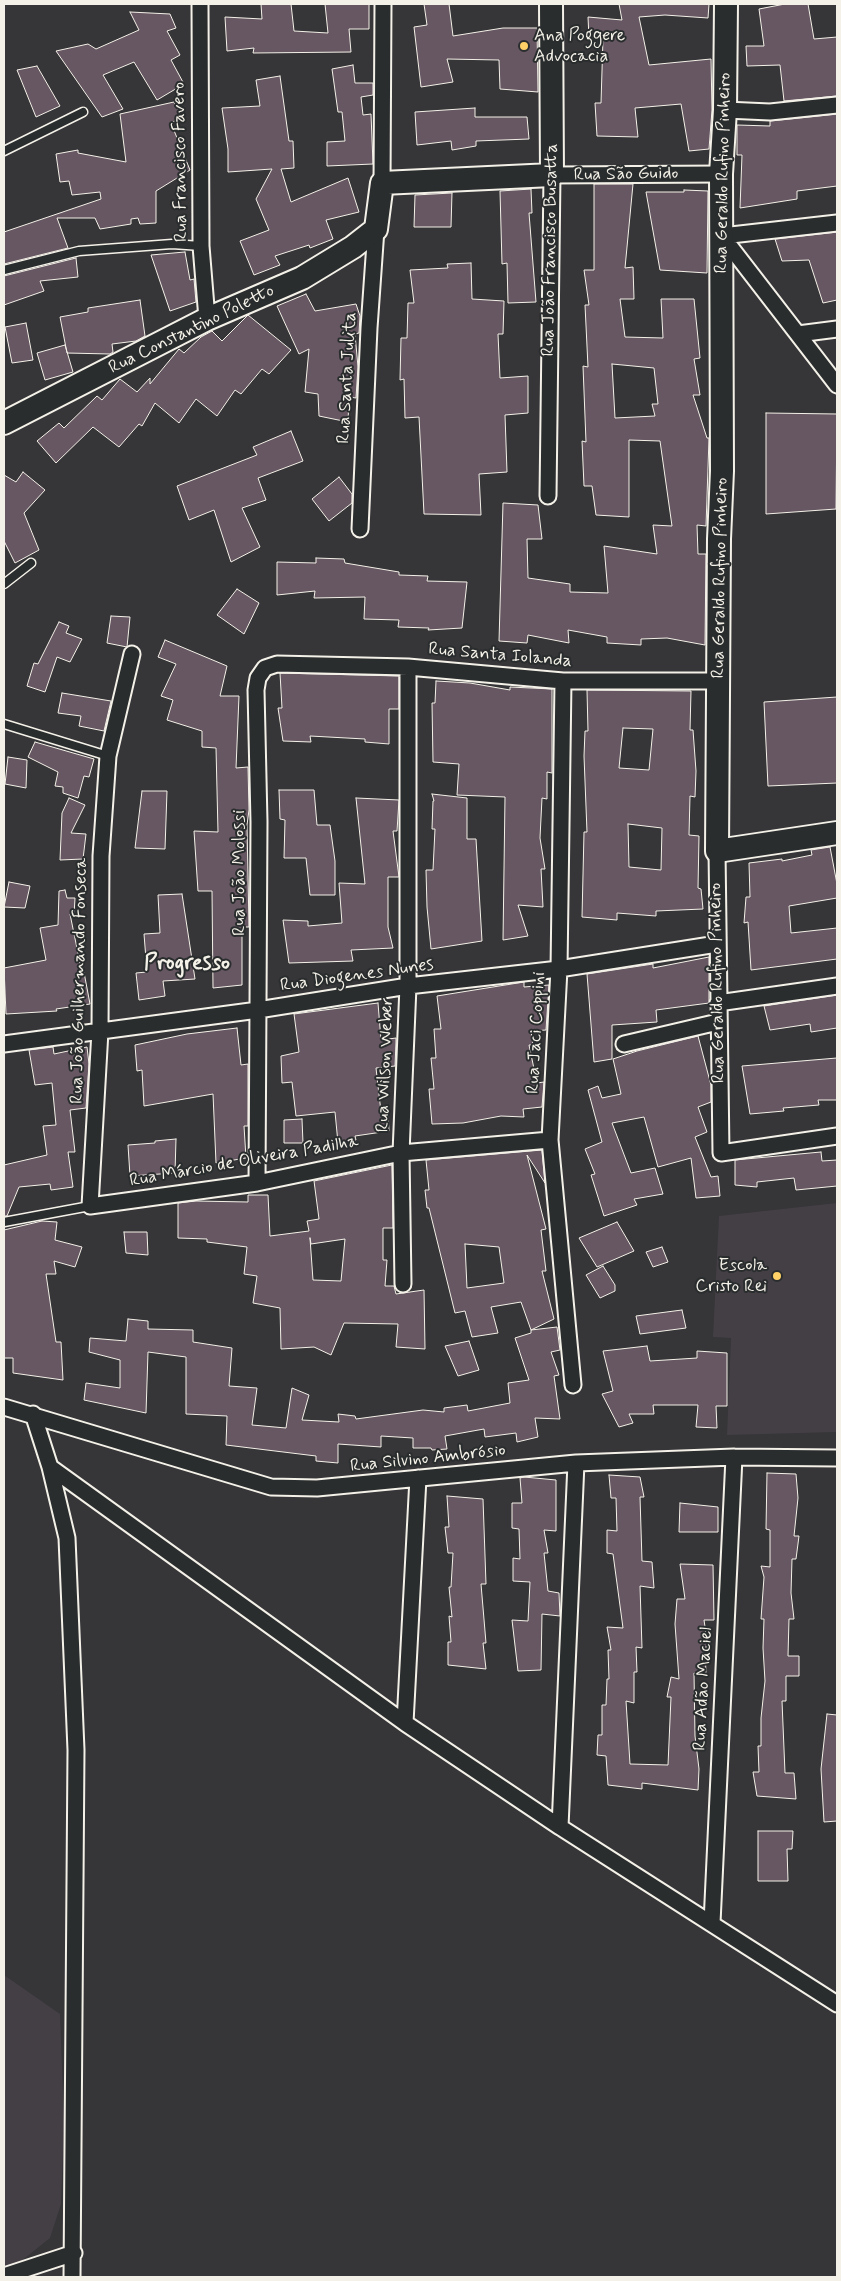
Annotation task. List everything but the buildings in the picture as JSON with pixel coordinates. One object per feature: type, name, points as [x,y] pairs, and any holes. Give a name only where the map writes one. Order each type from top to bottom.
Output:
[{"type":"street","name":"Rua Francisco Favero","points":[[200,4],[201,246],[207,319]]},
{"type":"street","points":[[376,229],[382,183],[383,4]]},
{"type":"street","name":"Rua João Francisco Busatta","points":[[548,496],[552,175],[551,4]]},
{"type":"street","name":"Rua Geraldo Rufino Pinheiro","points":[[726,4],[725,110],[721,174],[720,681],[716,944],[721,1153],[837,1136]]},
{"type":"street","points":[[725,110],[770,112],[837,105]]},
{"type":"street","name":"Rua São Guido","points":[[382,183],[552,175],[721,174]]},
{"type":"street","points":[[722,236],[837,222]]},
{"type":"street","name":"Rua Constantino Poletto","points":[[4,423],[207,319],[302,278],[353,247],[376,229]]},
{"type":"street","name":"Rua Santa Julita","points":[[360,529],[369,328],[376,229]]},
{"type":"street","points":[[722,236],[837,385]]},
{"type":"street","points":[[798,334],[837,329]]},
{"type":"street","name":"Rua João Guilhermando Fonseca","points":[[90,1206],[100,1031],[102,856],[108,756],[132,654]]},
{"type":"street","name":"Rua Santa Iolanda","points":[[277,664],[408,667],[562,681],[720,681]]},
{"type":"street","name":"Rua João Molossi","points":[[257,1183],[259,822],[256,690],[258,678],[265,668],[277,664]]},
{"type":"street","name":"Rua Wilson Weber","points":[[403,1284],[401,1153],[408,986],[408,667]]},
{"type":"street","name":"Rua Jaci Coppini","points":[[562,681],[559,970],[550,1140],[573,1385]]},
{"type":"street","points":[[717,851],[837,833]]},
{"type":"street","name":"Rua Diogenes Nunes","points":[[4,1044],[258,1010],[408,986],[559,970],[716,944]]},
{"type":"street","points":[[718,1002],[837,986]]},
{"type":"street","points":[[624,1044],[718,1022]]},
{"type":"street","name":"Rua Márcio de Oliveira Padilha","points":[[90,1206],[257,1183],[401,1153],[550,1140]]},
{"type":"street","name":"Rua Silvino Ambrósio","points":[[4,1407],[33,1414],[271,1487],[317,1488],[576,1463],[734,1457],[837,1458]]},
{"type":"street","points":[[33,1414],[50,1467],[67,1538],[76,1750],[74,2253],[72,2277]]},
{"type":"street","name":"Rua Adão Maciel","points":[[712,1923],[734,1457]]},
{"type":"street","points":[[560,1827],[576,1463]]},
{"type":"street","points":[[50,1467],[404,1722],[560,1827],[837,2004]]},
{"type":"street","points":[[404,1722],[418,1478]]},
{"type":"street","points":[[4,2276],[74,2253]]},
{"type":"lane","points":[[4,151],[82,112]]},
{"type":"lane","points":[[4,270],[79,251],[172,244],[201,246]]},
{"type":"lane","points":[[4,584],[31,563]]},
{"type":"lane","points":[[4,724],[108,756]]},
{"type":"lane","name":"Rua Márcio de Oliveira Padilha","points":[[4,1222],[90,1206]]},
{"type":"shaded area","name":"Escola Cristo Rei","points":[[837,1203],[837,1432],[727,1435],[731,1338],[713,1337],[719,1216]]},
{"type":"shaded area","points":[[4,1975],[60,2014],[64,2119],[61,2204],[50,2238],[20,2262],[4,2269]]},
{"type":"place","name":"Ana Poggere Advocacia","points":[[524,46]]},
{"type":"place","name":"Escola Cristo Rei","points":[[777,1276]]},
{"type":"district","name":"Progresso","points":[[187,964]]}]
